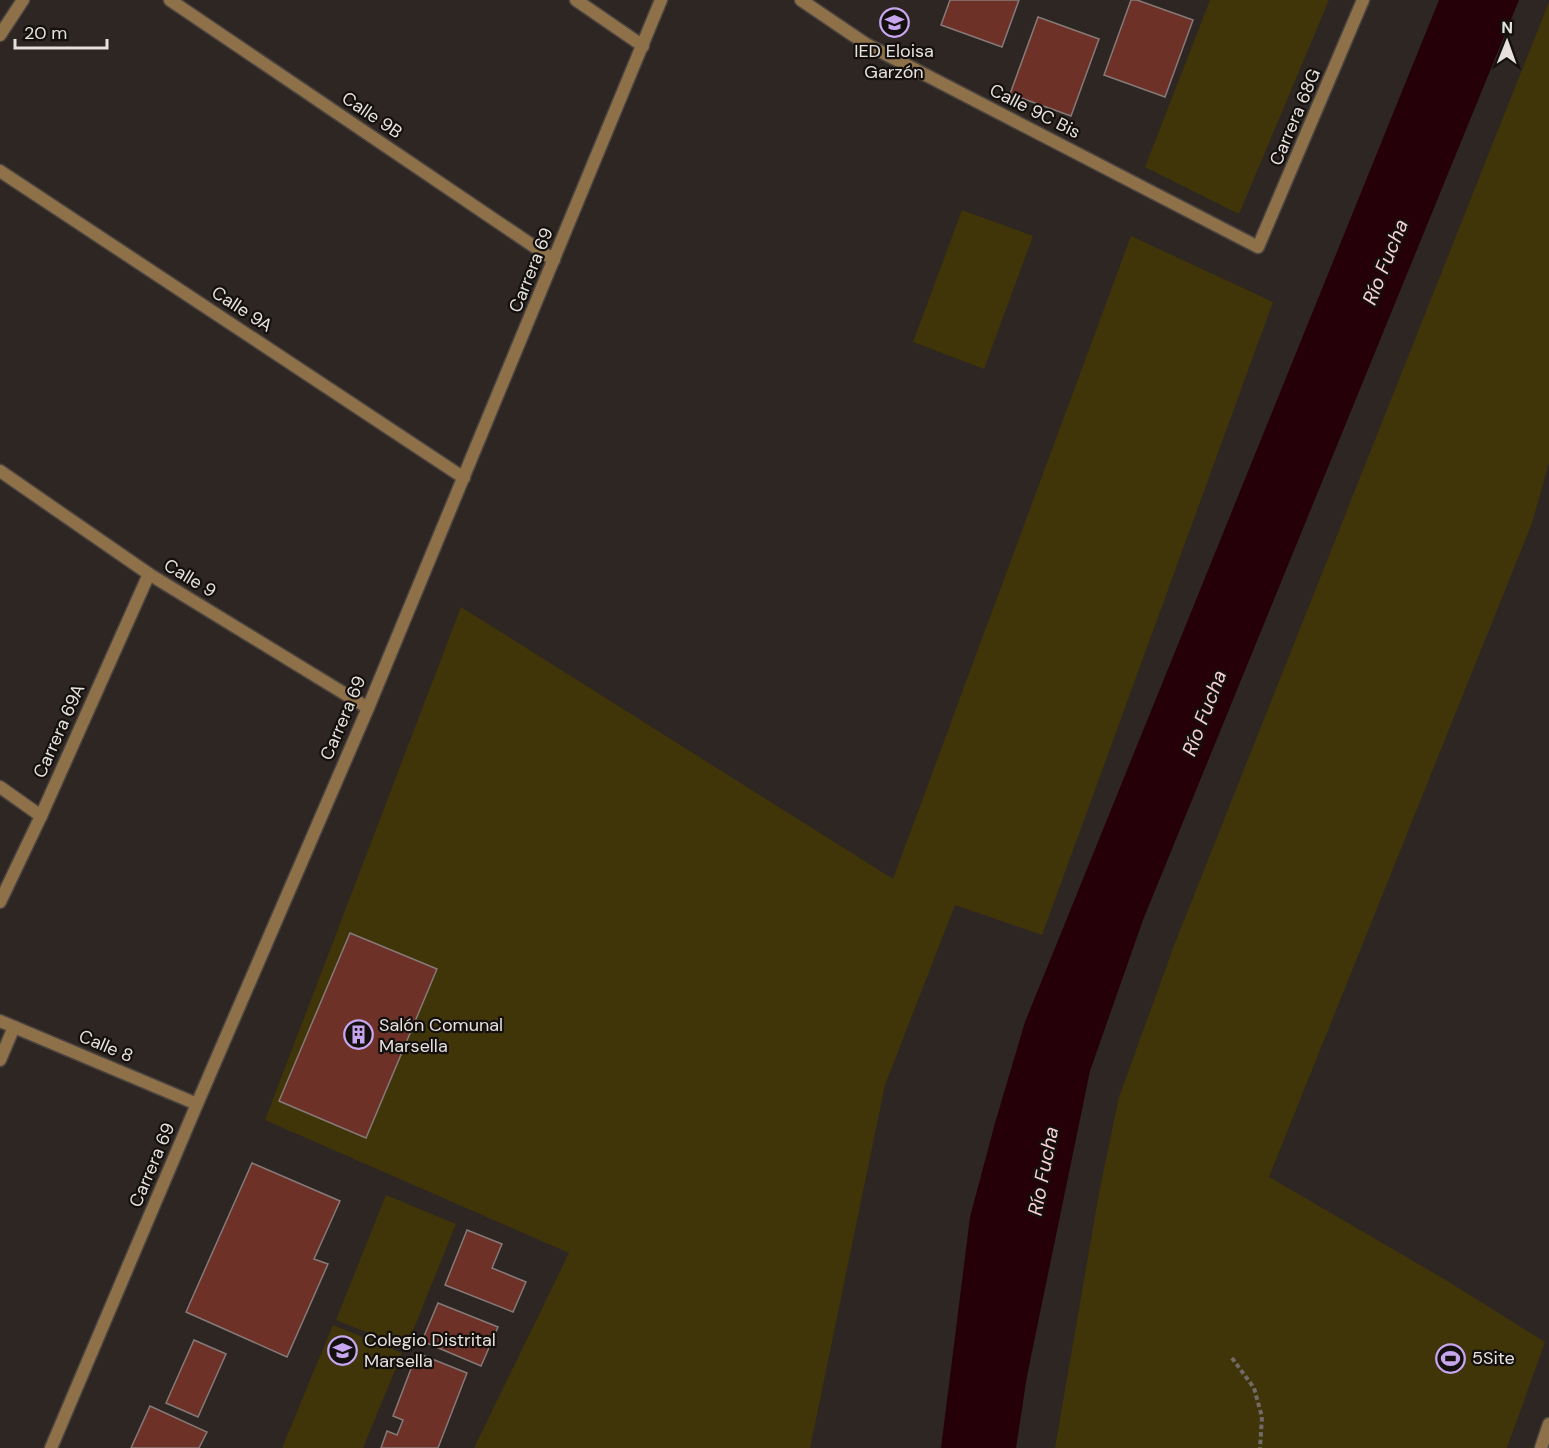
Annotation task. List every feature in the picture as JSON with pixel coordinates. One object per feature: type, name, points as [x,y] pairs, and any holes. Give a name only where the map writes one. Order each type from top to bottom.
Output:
[{"type":"street","points":[[0,35],[23,0]]},
{"type":"street","name":"Calle 9B","points":[[170,0],[554,261]]},
{"type":"street","points":[[576,0],[642,46]]},
{"type":"street","name":"Carrera 69","points":[[51,1448],[368,708],[661,0]]},
{"type":"street","name":"Calle 9C Bis","points":[[801,0],[866,44],[1258,247]]},
{"type":"street","name":"Carrera 68G","points":[[1258,247],[1363,0]]},
{"type":"street","name":"Calle 9A","points":[[0,171],[464,478]]},
{"type":"street","name":"Calle 9","points":[[0,471],[149,574],[368,708]]},
{"type":"street","name":"Carrera 69A","points":[[0,902],[149,574]]},
{"type":"street","points":[[0,787],[40,816]]},
{"type":"street","name":"Calle 8","points":[[0,1021],[197,1104]]},
{"type":"street","points":[[0,1060],[14,1027]]},
{"type":"street","points":[[1541,1448],[1549,1424]]},
{"type":"path","points":[[1232,1358],[1254,1388],[1262,1417],[1260,1448]]},
{"type":"shaded area","points":[[1210,0],[1329,0],[1239,214],[1145,167]]},
{"type":"shaded area","points":[[1549,2],[1549,463],[1532,523],[1269,1177],[1444,1279],[1545,1342],[1507,1448],[1055,1448],[1099,1193],[1119,1097],[1175,943]]},
{"type":"shaded area","points":[[962,210],[1033,236],[984,369],[913,342]]},
{"type":"shaded area","points":[[1131,236],[1273,302],[1042,935],[955,905],[885,1085],[810,1448],[474,1448],[569,1253],[265,1120],[461,607],[893,879]]},
{"type":"shaded area","points":[[386,1195],[456,1224],[406,1348],[336,1320]]},
{"type":"shaded area","points":[[333,1325],[402,1353],[363,1448],[282,1448]]},
{"type":"water","name":"Río Fucha","points":[[1439,0],[1519,0],[1143,920],[1090,1071],[1027,1376],[1016,1448],[941,1448],[970,1217],[1025,1022]]},
{"type":"building","points":[[950,0],[1019,0],[1002,47],[941,25]]},
{"type":"building","points":[[1131,0],[1137,0],[1193,20],[1165,97],[1104,75]]},
{"type":"building","points":[[1038,17],[1099,39],[1071,116],[1010,94]]},
{"type":"building","name":"Salón Comunal Marsella","points":[[350,933],[437,969],[366,1138],[279,1101]]},
{"type":"building","points":[[252,1163],[340,1201],[314,1259],[328,1264],[287,1357],[186,1312]]},
{"type":"building","points":[[467,1230],[502,1244],[492,1268],[526,1282],[513,1312],[445,1285]]},
{"type":"building","points":[[438,1303],[498,1327],[481,1366],[422,1341]]},
{"type":"building","points":[[194,1340],[226,1354],[198,1417],[166,1403]]},
{"type":"building","points":[[417,1353],[467,1373],[438,1448],[381,1448],[387,1431],[397,1435],[403,1420],[393,1416]]},
{"type":"building","points":[[150,1406],[207,1432],[199,1448],[131,1448]]},
{"type":"place","name":"IED Eloisa Garzón","points":[[894,22]]},
{"type":"place","name":"Salón Comunal Marsella","points":[[358,1035]]},
{"type":"place","name":"Colegio Distrital Marsella","points":[[343,1350]]},
{"type":"place","name":"5Site","points":[[1451,1358]]}]
